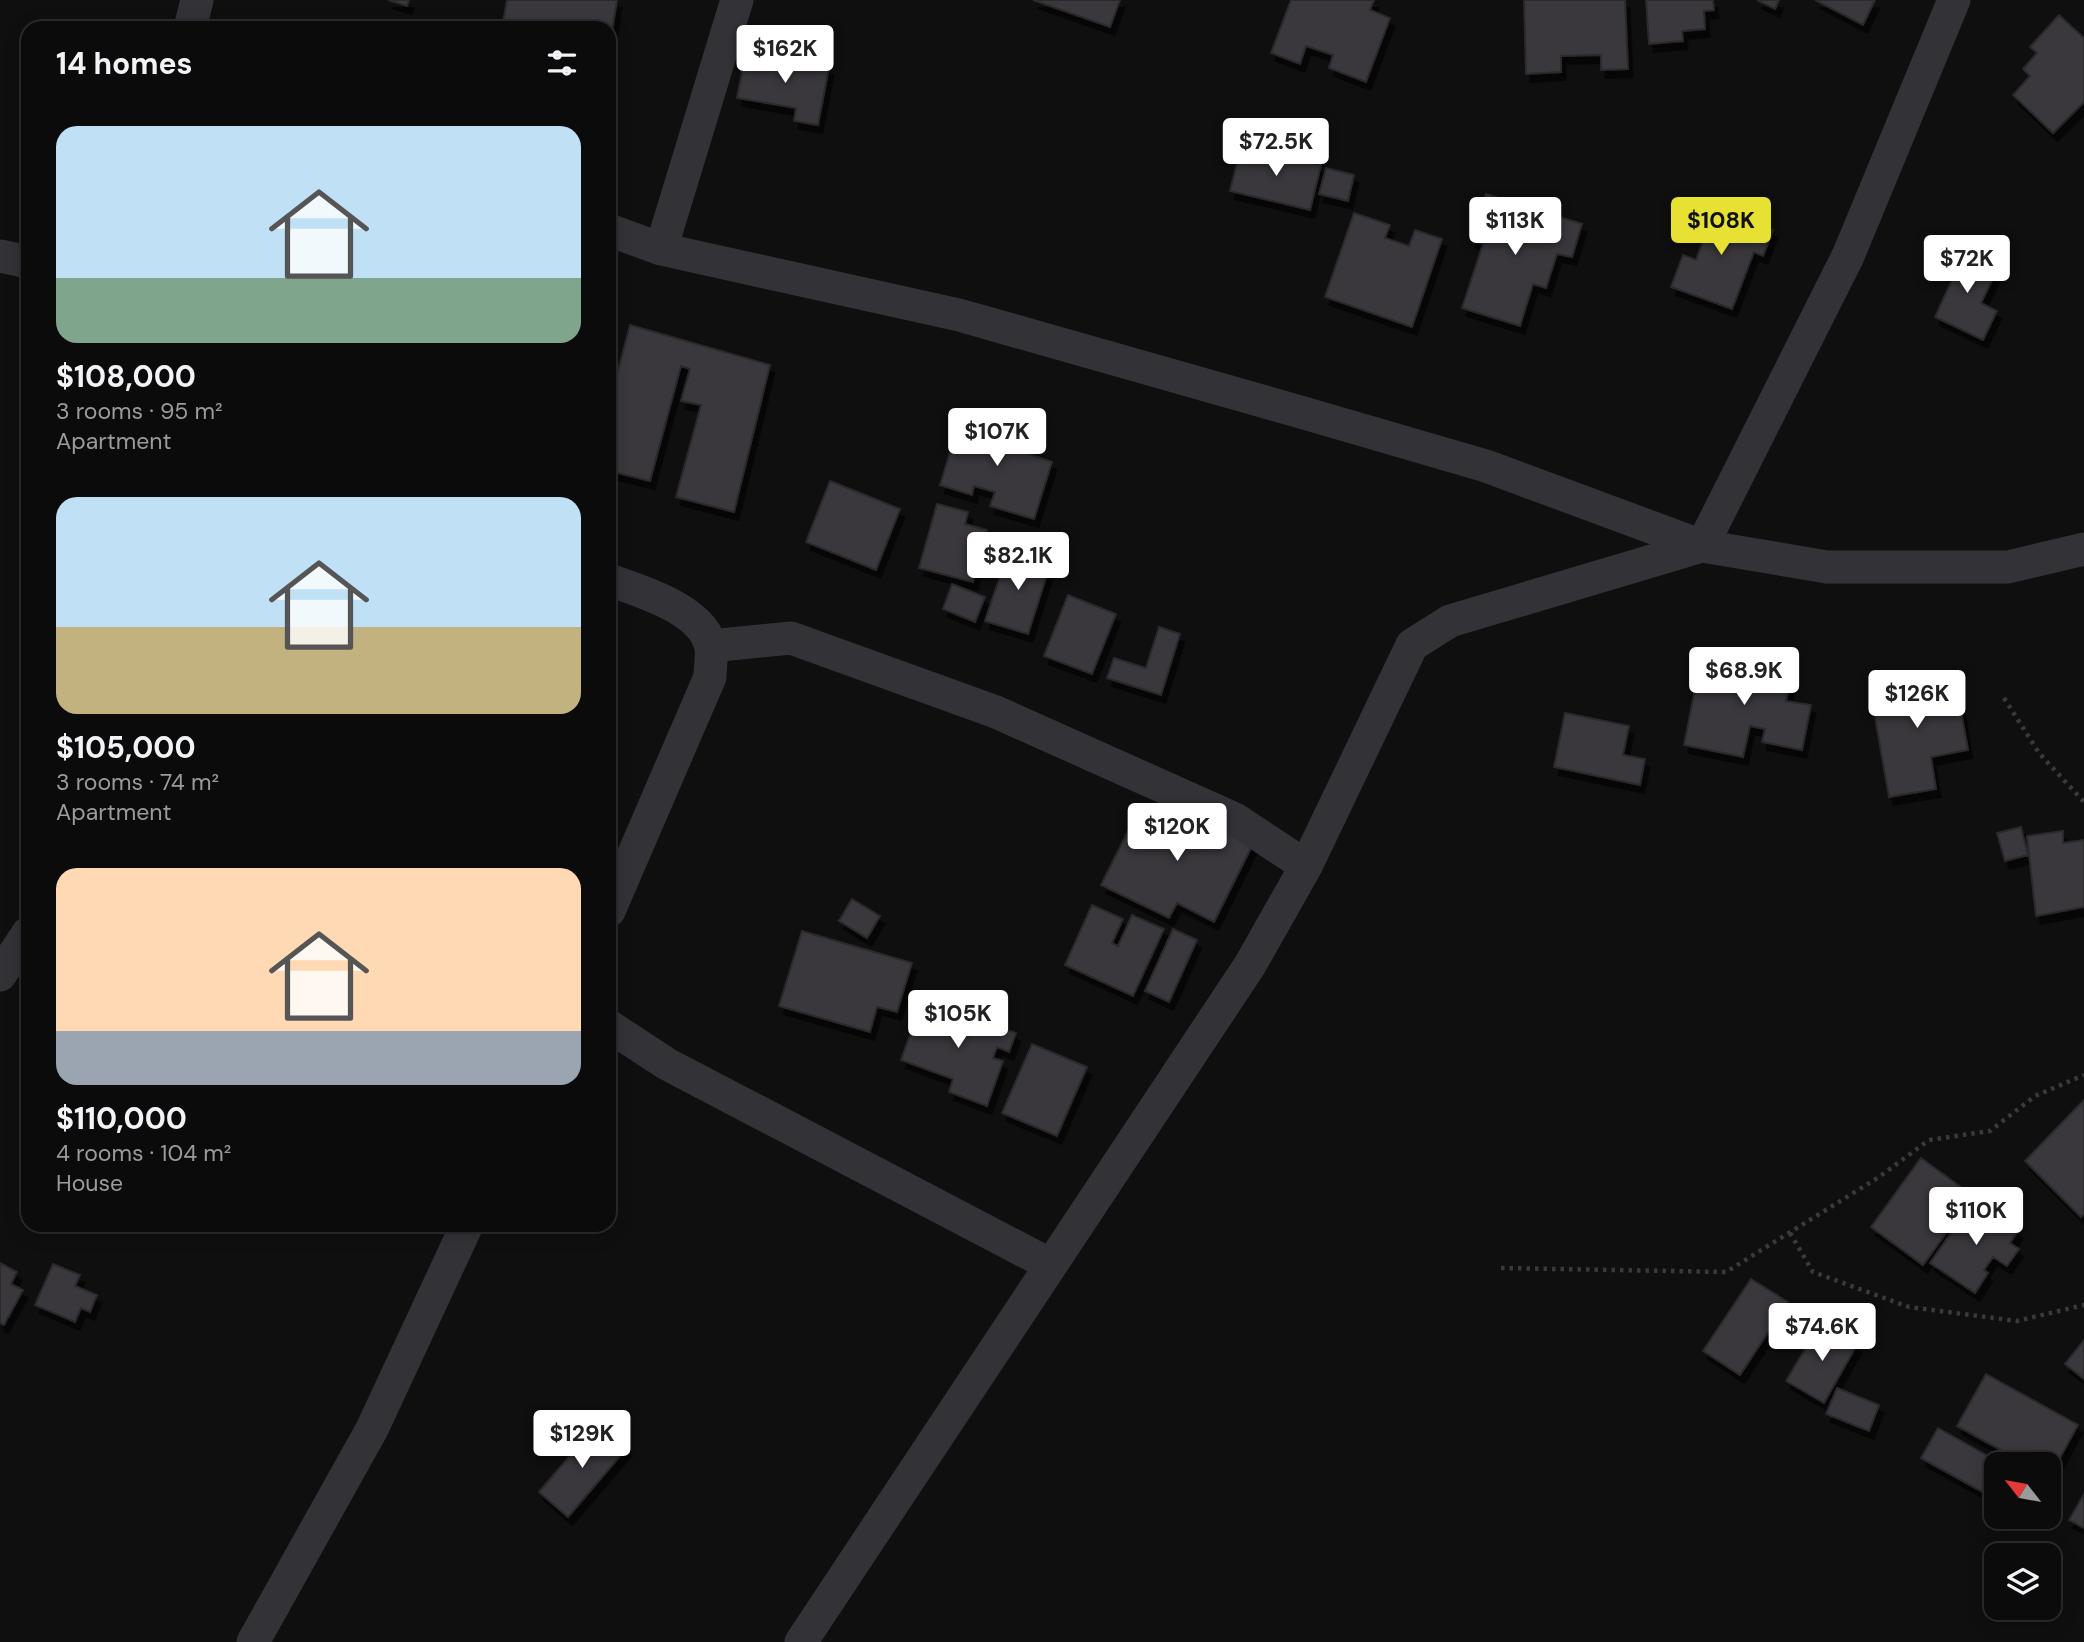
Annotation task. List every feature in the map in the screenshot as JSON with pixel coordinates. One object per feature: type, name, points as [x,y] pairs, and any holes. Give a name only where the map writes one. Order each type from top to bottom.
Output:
[{"type":"street","points":[[192,21],[197,0]]},
{"type":"street","points":[[661,249],[737,0]]},
{"type":"street","points":[[801,1642],[1049,1264],[1250,965],[1307,866],[1412,645],[1450,621],[1702,546],[1849,256],[1954,0]]},
{"type":"street","points":[[616,233],[661,249],[959,316],[1297,411],[1486,466],[1702,546],[1827,567],[2008,567],[2084,549]]},
{"type":"street","points":[[0,256],[21,260]]},
{"type":"street","points":[[616,583],[648,594],[692,617],[711,646],[710,677],[616,895]]},
{"type":"street","points":[[711,646],[791,638],[996,712],[1235,819],[1307,866]]},
{"type":"street","points":[[0,975],[21,944]]},
{"type":"street","points":[[616,1031],[667,1064],[1049,1264]]},
{"type":"street","points":[[253,1642],[372,1429],[464,1232]]},
{"type":"path","points":[[2004,698],[2039,753],[2084,802]]},
{"type":"path","points":[[1501,1268],[1726,1272],[1879,1177],[1929,1140],[1990,1131],[2035,1096],[2084,1075]]},
{"type":"path","points":[[1790,1233],[1813,1272],[1909,1307],[2017,1321],[2084,1305]]},
{"type":"building","points":[[388,0],[409,0],[407,6]]},
{"type":"building","points":[[507,0],[617,0],[614,21],[503,21]]},
{"type":"building","points":[[1033,0],[1120,0],[1110,27]]},
{"type":"building","points":[[1291,0],[1374,0],[1370,10],[1390,18],[1366,82],[1329,68],[1333,55],[1306,46],[1300,64],[1271,53]]},
{"type":"building","points":[[1524,0],[1625,0],[1628,69],[1601,70],[1601,55],[1561,56],[1561,72],[1526,74]]},
{"type":"building","points":[[1646,0],[1713,0],[1714,10],[1704,11],[1705,29],[1682,31],[1683,41],[1649,44]]},
{"type":"building","points":[[1757,0],[1779,0],[1775,9]]},
{"type":"building","points":[[1815,0],[1875,0],[1863,25]]},
{"type":"building","points":[[2059,15],[2084,38],[2084,102],[2053,133],[2013,95],[2030,76],[2023,69],[2037,53],[2030,47]]},
{"type":"building","points":[[746,52],[829,67],[818,125],[794,121],[796,108],[737,98]]},
{"type":"building","points":[[1241,147],[1321,165],[1310,210],[1230,191]]},
{"type":"building","points":[[1326,168],[1354,175],[1348,201],[1319,194]]},
{"type":"building","points":[[1486,194],[1582,224],[1572,257],[1557,254],[1546,288],[1533,284],[1520,326],[1462,308],[1483,244],[1471,240]]},
{"type":"building","points":[[1704,204],[1773,230],[1763,256],[1754,252],[1732,309],[1671,287],[1683,255],[1696,260],[1705,236],[1694,232]]},
{"type":"building","points":[[1354,213],[1390,225],[1385,238],[1409,246],[1415,230],[1442,239],[1412,327],[1325,297]]},
{"type":"building","points":[[1953,248],[1997,270],[1981,303],[1997,311],[1983,340],[1935,317],[1953,278],[1941,272]]},
{"type":"building","points":[[630,325],[770,365],[734,512],[676,497],[701,405],[681,401],[690,369],[681,366],[650,481],[616,473],[616,378]]},
{"type":"building","points":[[976,421],[1034,438],[1029,454],[1052,462],[1034,519],[990,506],[995,492],[974,486],[972,495],[940,485],[958,426],[973,430]]},
{"type":"building","points":[[830,481],[900,509],[876,570],[806,542]]},
{"type":"building","points":[[937,504],[968,512],[965,524],[987,530],[973,582],[919,568]]},
{"type":"building","points":[[1009,549],[1051,562],[1028,634],[985,621]]},
{"type":"building","points":[[952,584],[985,597],[975,622],[943,609]]},
{"type":"building","points":[[1068,595],[1116,614],[1092,674],[1044,656]]},
{"type":"building","points":[[1159,627],[1180,634],[1161,695],[1107,678],[1114,658],[1146,668]]},
{"type":"building","points":[[1702,654],[1737,661],[1736,669],[1749,672],[1751,661],[1793,669],[1786,701],[1811,705],[1802,750],[1762,742],[1765,729],[1750,726],[1743,757],[1684,745]]},
{"type":"building","points":[[1954,672],[1968,750],[1931,757],[1936,789],[1889,797],[1870,688]]},
{"type":"building","points":[[1565,713],[1629,726],[1623,755],[1645,759],[1640,785],[1554,767]]},
{"type":"building","points":[[1162,799],[1253,844],[1214,922],[1177,903],[1169,918],[1101,885],[1134,819],[1149,826]]},
{"type":"building","points":[[2021,827],[2028,855],[2005,861],[1997,833]]},
{"type":"building","points":[[2063,831],[2063,843],[2084,840],[2084,907],[2036,916],[2027,836]]},
{"type":"building","points":[[852,899],[880,916],[867,938],[839,921]]},
{"type":"building","points":[[1092,905],[1123,919],[1112,943],[1118,946],[1132,915],[1164,929],[1133,996],[1065,965]]},
{"type":"building","points":[[1173,929],[1197,940],[1169,1002],[1145,991]]},
{"type":"building","points":[[802,931],[912,963],[897,1012],[877,1007],[870,1032],[779,1006]]},
{"type":"building","points":[[923,999],[1016,1033],[1009,1052],[997,1047],[993,1058],[1003,1061],[987,1106],[949,1092],[953,1079],[901,1060]]},
{"type":"building","points":[[1032,1044],[1087,1067],[1057,1136],[1002,1113]]},
{"type":"building","points":[[2084,1100],[2084,1214],[2081,1217],[2025,1161]]},
{"type":"building","points":[[1921,1158],[1973,1196],[1923,1265],[1871,1227]]},
{"type":"building","points":[[1974,1200],[2018,1231],[2010,1243],[2019,1249],[2007,1266],[1993,1257],[1984,1270],[1988,1273],[1975,1293],[1930,1263]]},
{"type":"building","points":[[0,1263],[17,1272],[11,1284],[23,1290],[4,1325],[0,1323]]},
{"type":"building","points":[[53,1264],[80,1275],[75,1286],[97,1295],[90,1312],[81,1308],[75,1322],[35,1305]]},
{"type":"building","points":[[1751,1279],[1788,1302],[1740,1375],[1703,1351]]},
{"type":"building","points":[[1820,1324],[1857,1345],[1824,1403],[1786,1381]]},
{"type":"building","points":[[2084,1340],[2084,1379],[2065,1364]]},
{"type":"building","points":[[1986,1374],[2078,1425],[2062,1454],[2062,1452],[2005,1452],[1957,1426]]},
{"type":"building","points":[[1837,1388],[1879,1405],[1869,1431],[1826,1414]]},
{"type":"building","points":[[597,1424],[626,1449],[568,1517],[539,1492]]},
{"type":"building","points":[[1938,1428],[1984,1454],[1984,1493],[1921,1458]]},
{"type":"building","points":[[2084,1494],[2084,1528],[2069,1520]]}]
